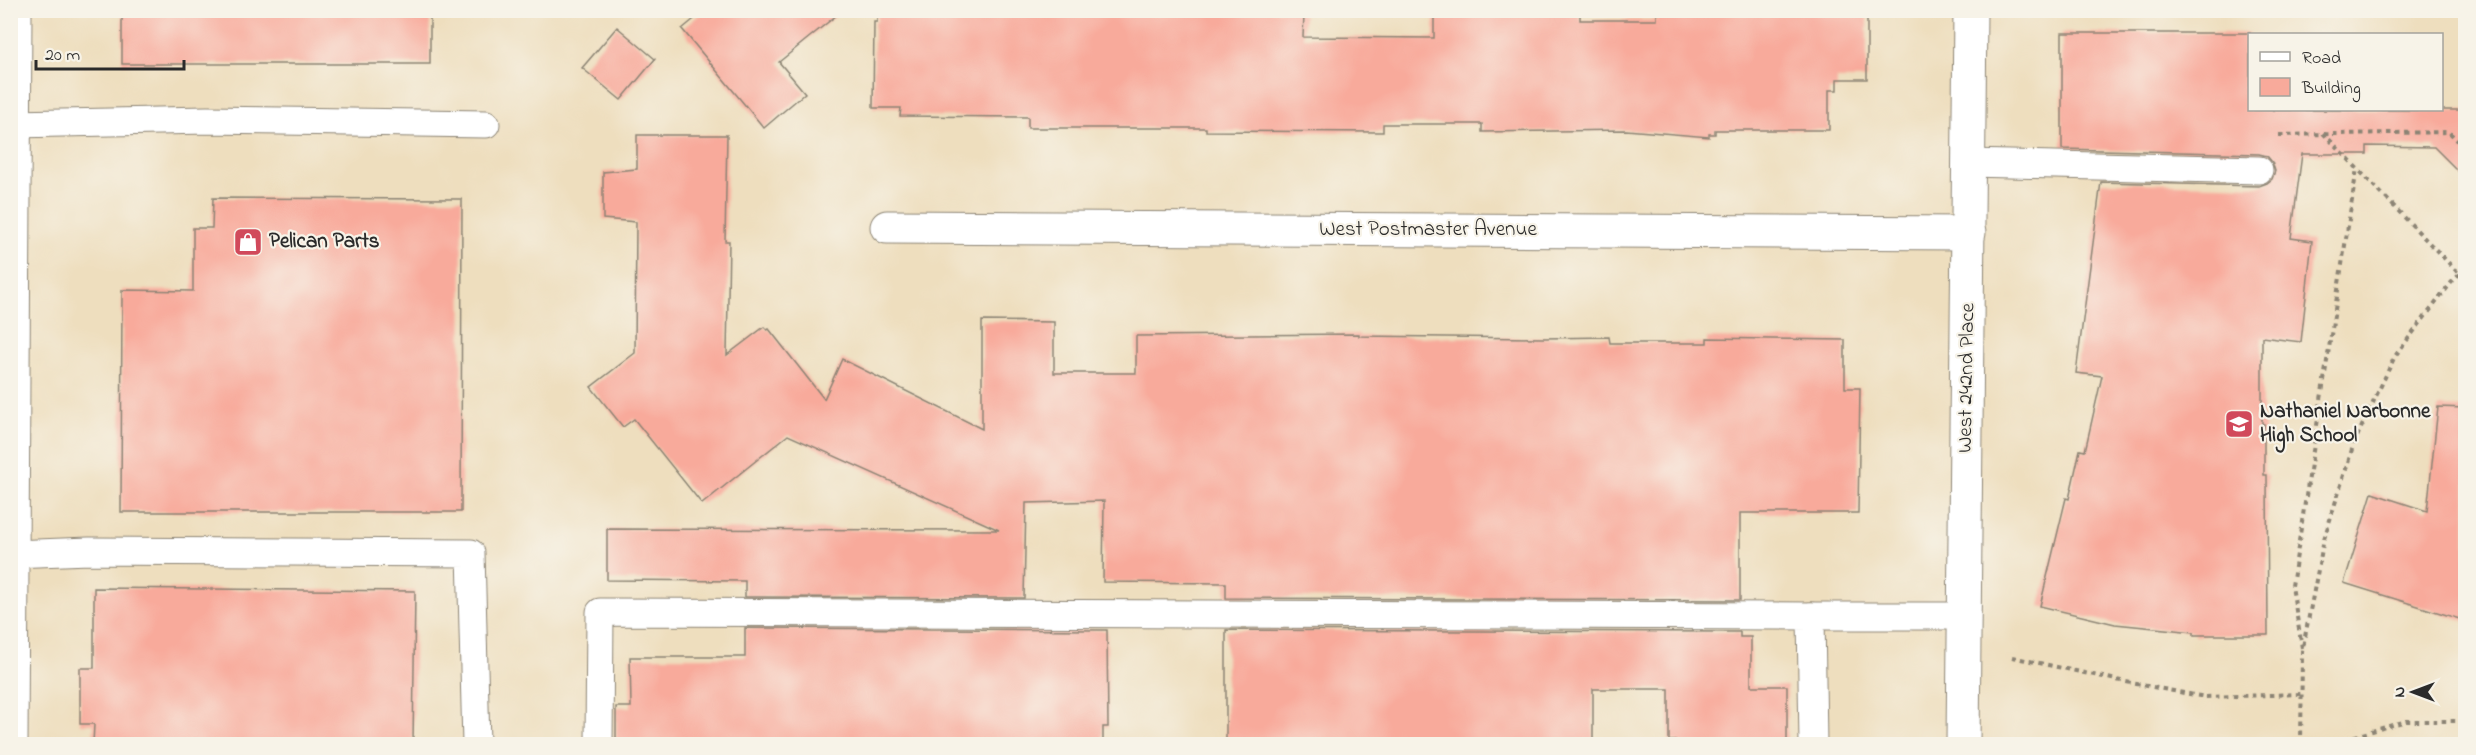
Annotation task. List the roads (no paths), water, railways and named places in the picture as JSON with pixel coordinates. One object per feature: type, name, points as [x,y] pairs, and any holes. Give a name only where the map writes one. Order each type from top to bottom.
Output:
[{"type":"street","points":[[11,744],[14,123],[12,53],[15,10]]},
{"type":"street","name":"West 242nd Place","points":[[1963,744],[1970,10]]},
{"type":"street","name":"West Postmaster Avenue","points":[[886,227],[1969,233]]},
{"type":"lane","points":[[14,123],[207,120],[486,123]]},
{"type":"lane","points":[[1969,164],[2259,170]]},
{"type":"lane","points":[[12,554],[89,550],[471,553],[476,744]]},
{"type":"lane","points":[[599,744],[600,612],[1964,616]]},
{"type":"lane","points":[[1811,616],[1813,744]]},
{"type":"place","name":"Pelican Parts","points":[[248,242]]},
{"type":"place","name":"Nathaniel Narbonne High School","points":[[2239,424]]}]
